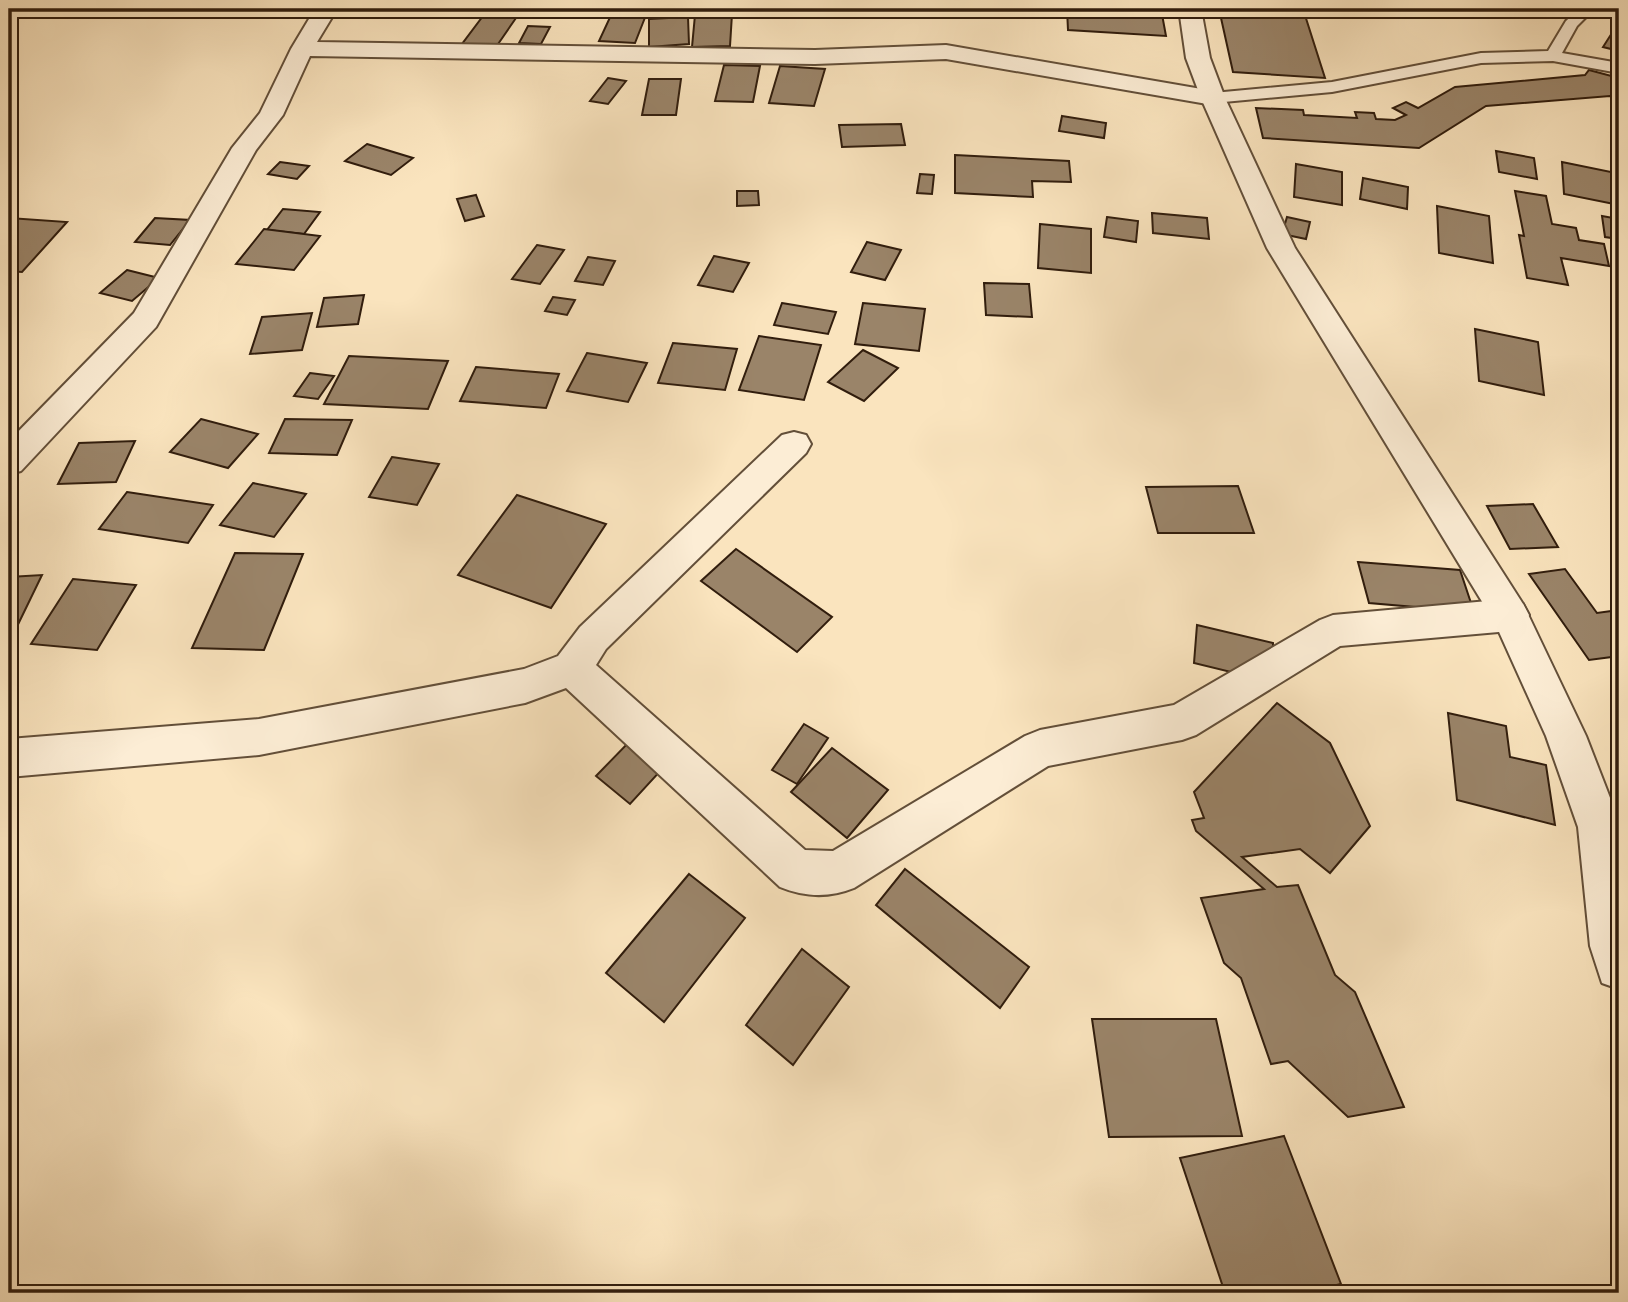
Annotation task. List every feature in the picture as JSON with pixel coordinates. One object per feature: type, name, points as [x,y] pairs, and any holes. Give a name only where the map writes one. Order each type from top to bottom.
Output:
[{"type":"street","points":[[9,462],[145,320],[245,148],[271,115],[302,49],[327,9]]},
{"type":"street","points":[[1190,9],[1198,58],[1213,98],[1281,248],[1510,615],[1566,736],[1600,827],[1613,946],[1619,966]]},
{"type":"street","points":[[302,49],[801,57],[946,52],[1213,98]]},
{"type":"street","points":[[9,758],[260,737],[525,685],[572,668],[593,638],[794,444]]},
{"type":"street","points":[[572,668],[796,872],[838,873],[1040,750],[1182,722],[1333,631],[1510,615]]},
{"type":"lane","points":[[1553,56],[1571,24],[1587,9]]},
{"type":"lane","points":[[1213,98],[1332,88],[1481,58],[1553,56],[1619,68]]},
{"type":"building","points":[[377,9],[419,9],[413,16],[373,13]]},
{"type":"building","points":[[450,9],[516,9],[515,13],[448,12]]},
{"type":"building","points":[[1067,9],[1161,9],[1166,36],[1068,30]]},
{"type":"building","points":[[1219,9],[1303,9],[1325,78],[1233,72]]},
{"type":"building","points":[[1395,9],[1526,9],[1530,15]]},
{"type":"building","points":[[612,13],[646,15],[635,43],[599,41]]},
{"type":"building","points":[[732,14],[730,46],[692,47],[695,15]]},
{"type":"building","points":[[483,16],[516,18],[496,47],[462,44]]},
{"type":"building","points":[[688,17],[689,44],[649,47],[649,19]]},
{"type":"building","points":[[1619,22],[1619,51],[1603,47]]},
{"type":"building","points":[[528,26],[550,27],[541,44],[519,43]]},
{"type":"building","points":[[724,65],[760,66],[753,102],[715,101]]},
{"type":"building","points":[[780,66],[825,69],[814,106],[769,103]]},
{"type":"building","points":[[1589,70],[1619,78],[1619,98],[1610,96],[1486,106],[1419,148],[1263,138],[1256,108],[1303,110],[1304,115],[1357,118],[1355,112],[1374,113],[1376,119],[1395,120],[1406,115],[1393,108],[1406,102],[1418,108],[1455,87],[1585,75]]},
{"type":"building","points":[[608,78],[626,81],[608,104],[590,101]]},
{"type":"building","points":[[649,79],[681,79],[676,115],[642,115]]},
{"type":"building","points":[[1062,116],[1106,123],[1104,138],[1059,131]]},
{"type":"building","points":[[901,124],[905,145],[842,147],[839,125]]},
{"type":"building","points":[[367,144],[413,158],[391,175],[345,161]]},
{"type":"building","points":[[1496,151],[1534,158],[1537,179],[1499,172]]},
{"type":"building","points":[[955,155],[1069,161],[1071,182],[1032,181],[1033,197],[955,193]]},
{"type":"building","points":[[280,162],[309,166],[297,179],[268,174]]},
{"type":"building","points":[[1562,162],[1616,173],[1619,205],[1564,194]]},
{"type":"building","points":[[1296,164],[1342,172],[1342,205],[1294,197]]},
{"type":"building","points":[[920,174],[934,175],[932,194],[917,193]]},
{"type":"building","points":[[1363,178],[1408,187],[1407,209],[1360,199]]},
{"type":"building","points":[[737,191],[758,191],[759,205],[737,206]]},
{"type":"building","points":[[1515,191],[1546,196],[1552,224],[1576,228],[1579,240],[1604,244],[1609,266],[1561,258],[1568,285],[1527,278],[1519,235],[1524,236]]},
{"type":"building","points":[[476,195],[484,216],[465,221],[457,199]]},
{"type":"building","points":[[1437,206],[1489,216],[1493,263],[1439,253]]},
{"type":"building","points":[[283,209],[320,212],[304,234],[267,230]]},
{"type":"building","points":[[1152,213],[1207,218],[1209,239],[1153,233]]},
{"type":"building","points":[[1602,216],[1619,219],[1619,239],[1605,237]]},
{"type":"building","points":[[1107,217],[1138,221],[1136,242],[1104,237]]},
{"type":"building","points":[[1287,217],[1310,222],[1306,239],[1282,234]]},
{"type":"building","points":[[9,218],[67,222],[22,272],[9,271]]},
{"type":"building","points":[[155,218],[190,220],[170,245],[135,242]]},
{"type":"building","points":[[1040,224],[1091,229],[1091,273],[1038,268]]},
{"type":"building","points":[[264,229],[320,236],[294,270],[236,264]]},
{"type":"building","points":[[867,242],[901,250],[885,280],[851,272]]},
{"type":"building","points":[[537,245],[564,250],[540,284],[512,279]]},
{"type":"building","points":[[714,256],[749,263],[733,292],[698,285]]},
{"type":"building","points":[[588,257],[615,261],[603,285],[575,281]]},
{"type":"building","points":[[127,270],[159,278],[132,301],[100,293]]},
{"type":"building","points":[[984,283],[1029,284],[1032,317],[986,315]]},
{"type":"building","points":[[364,295],[358,324],[317,327],[324,298]]},
{"type":"building","points":[[553,297],[575,300],[567,315],[545,311]]},
{"type":"building","points":[[782,303],[836,312],[828,334],[774,325]]},
{"type":"building","points":[[863,303],[925,309],[919,351],[855,344]]},
{"type":"building","points":[[312,313],[302,350],[250,354],[262,317]]},
{"type":"building","points":[[1475,329],[1538,342],[1544,395],[1479,381]]},
{"type":"building","points":[[759,336],[821,345],[804,400],[739,390]]},
{"type":"building","points":[[673,343],[737,349],[725,390],[658,383]]},
{"type":"building","points":[[863,350],[898,368],[864,401],[828,382]]},
{"type":"building","points":[[587,353],[647,363],[628,402],[567,391]]},
{"type":"building","points":[[349,356],[448,361],[428,409],[324,404]]},
{"type":"building","points":[[476,367],[559,374],[546,408],[460,401]]},
{"type":"building","points":[[310,373],[334,376],[318,399],[294,396]]},
{"type":"building","points":[[201,419],[258,434],[228,468],[170,452]]},
{"type":"building","points":[[285,419],[352,420],[337,455],[269,453]]},
{"type":"building","points":[[135,441],[116,482],[58,484],[79,443]]},
{"type":"building","points":[[392,457],[439,464],[417,505],[369,497]]},
{"type":"building","points":[[253,483],[306,494],[274,537],[220,525]]},
{"type":"building","points":[[1238,486],[1254,533],[1158,533],[1146,487]]},
{"type":"building","points":[[127,492],[213,505],[188,543],[99,529]]},
{"type":"building","points":[[517,495],[606,524],[551,608],[458,575]]},
{"type":"building","points":[[1533,504],[1558,547],[1510,549],[1487,506]]},
{"type":"building","points":[[736,549],[832,617],[797,652],[701,581]]},
{"type":"building","points":[[235,553],[303,554],[264,650],[192,648]]},
{"type":"building","points":[[1358,562],[1460,570],[1474,612],[1369,603]]},
{"type":"building","points":[[1565,569],[1597,613],[1619,610],[1619,656],[1589,660],[1529,574]]},
{"type":"building","points":[[42,575],[9,643],[9,577]]},
{"type":"building","points":[[73,579],[136,585],[97,650],[31,644]]},
{"type":"building","points":[[1197,625],[1273,643],[1272,682],[1194,663]]},
{"type":"building","points":[[1277,703],[1330,743],[1370,826],[1330,873],[1300,849],[1242,857],[1277,887],[1298,885],[1335,975],[1355,992],[1404,1107],[1348,1117],[1288,1061],[1271,1064],[1241,978],[1224,963],[1201,898],[1264,889],[1196,831],[1192,820],[1204,818],[1194,792]]},
{"type":"building","points":[[1448,713],[1506,726],[1510,757],[1546,765],[1555,825],[1457,800]]},
{"type":"building","points":[[804,724],[828,738],[797,784],[772,770]]},
{"type":"building","points":[[630,741],[664,767],[630,804],[596,776]]},
{"type":"building","points":[[832,748],[888,790],[847,838],[791,792]]},
{"type":"building","points":[[905,869],[1029,967],[1000,1008],[876,905]]},
{"type":"building","points":[[689,874],[745,918],[664,1022],[606,973]]},
{"type":"building","points":[[802,949],[849,987],[793,1065],[746,1025]]},
{"type":"building","points":[[1092,1019],[1216,1019],[1242,1136],[1109,1137]]},
{"type":"building","points":[[1284,1136],[1341,1284],[1301,1293],[1225,1293],[1180,1158]]}]
